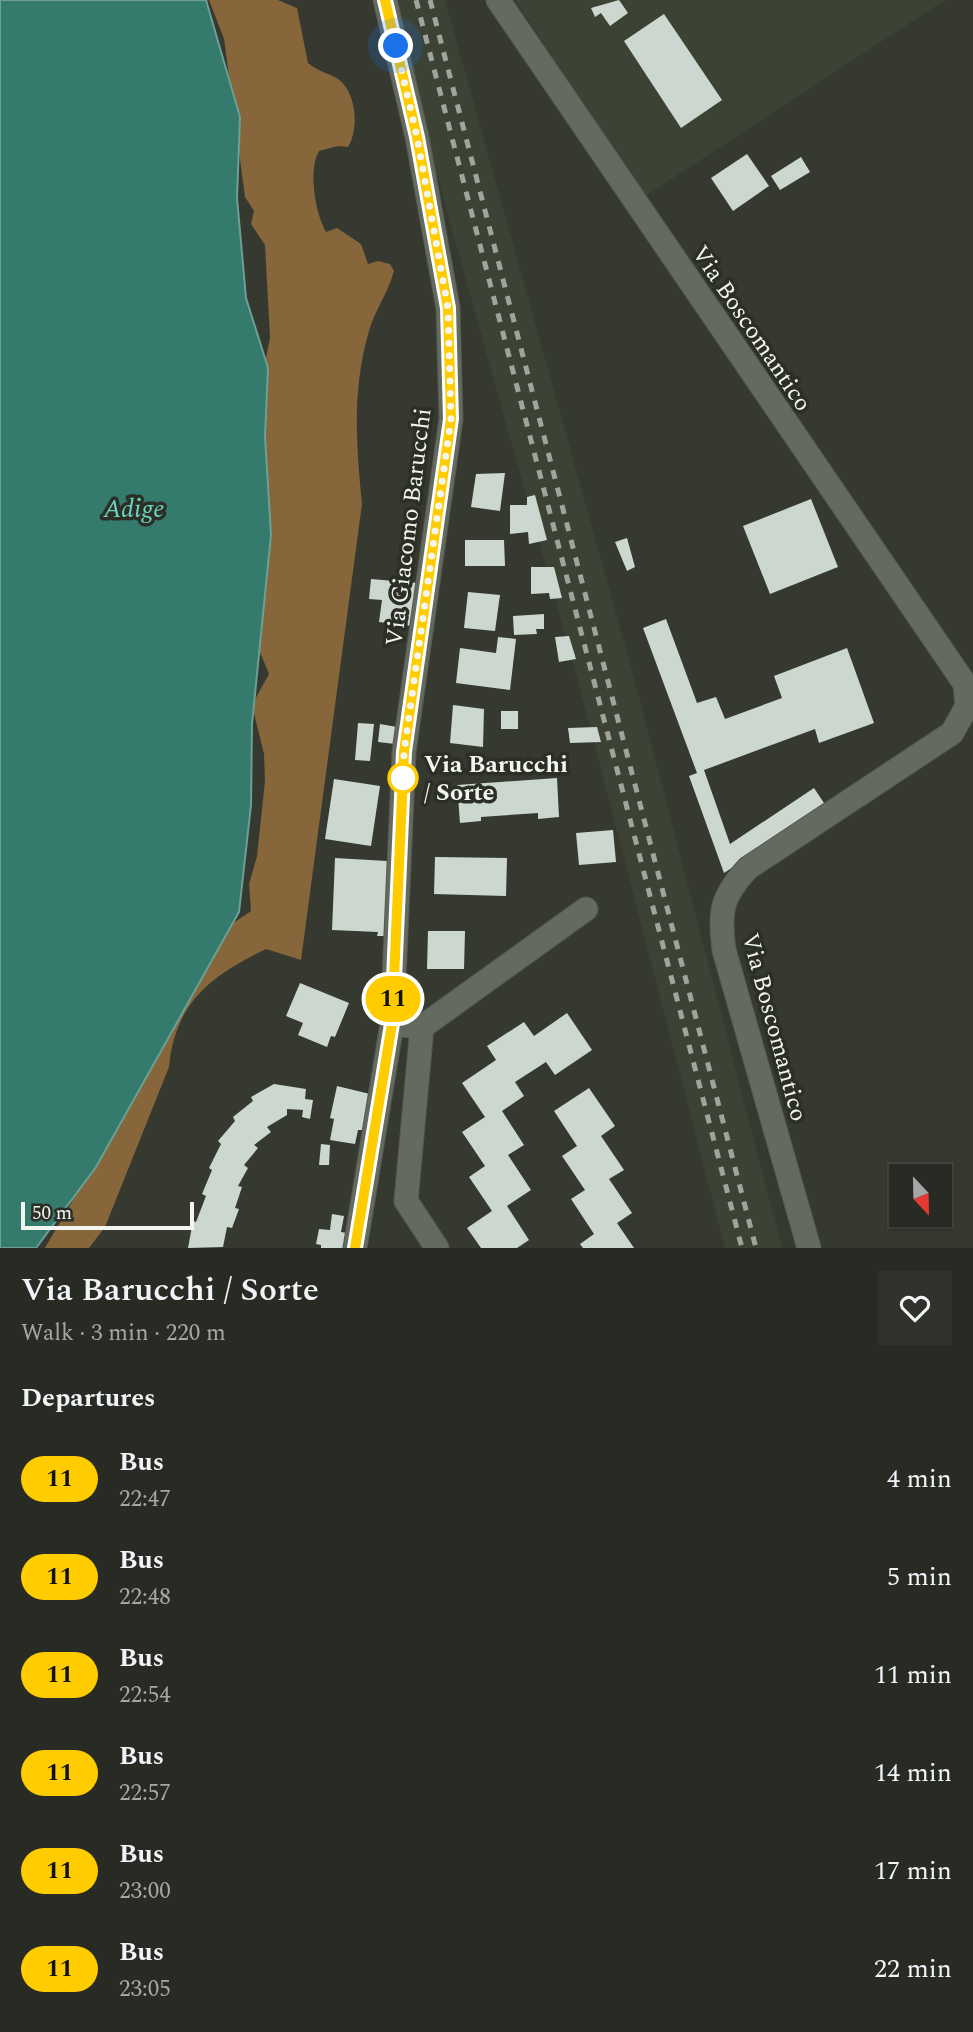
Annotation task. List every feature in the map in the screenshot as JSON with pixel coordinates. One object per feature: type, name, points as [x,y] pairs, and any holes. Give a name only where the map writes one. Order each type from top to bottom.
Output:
[{"type":"street","name":"Via Giacomo Barucchi","points":[[355,1248],[392,1024],[404,752],[451,419],[448,308],[417,137],[385,0]]},
{"type":"street","name":"Via Boscomantico","points":[[498,0],[969,686],[967,706],[952,733],[748,868],[730,886],[720,915],[724,950],[809,1248]]},
{"type":"street","points":[[392,1024],[422,1027],[586,909]]},
{"type":"street","points":[[422,1027],[406,1201],[436,1248]]},
{"type":"shaded area","points":[[209,0],[278,0],[297,8],[308,63],[344,85],[354,112],[354,131],[348,147],[338,146],[319,151],[316,159],[314,192],[322,224],[326,232],[337,228],[361,244],[368,264],[378,261],[390,264],[394,271],[369,331],[360,374],[357,439],[362,504],[301,960],[266,949],[229,969],[200,993],[179,1025],[169,1067],[105,1227],[89,1248],[45,1248],[127,1108],[220,932],[251,911],[249,884],[257,856],[265,781],[264,754],[252,705],[269,674],[259,650],[255,412],[270,338],[265,245],[251,224],[254,211],[245,197],[224,39]]},
{"type":"shaded area","points":[[388,0],[445,0],[634,678],[782,1248],[725,1248],[581,692]]},
{"type":"shaded area","points":[[515,0],[945,0],[644,197]]},
{"type":"water","name":"Adige","points":[[0,0],[206,0],[240,117],[237,198],[246,298],[268,368],[265,437],[271,535],[252,724],[251,805],[239,912],[96,1167],[36,1248],[0,1248]]},
{"type":"building","points":[[619,0],[628,13],[610,26],[601,13],[595,17],[591,8]]},
{"type":"building","points":[[664,14],[722,100],[681,128],[624,41]]},
{"type":"building","points":[[747,154],[769,186],[733,211],[711,178]]},
{"type":"building","points":[[801,157],[810,172],[780,190],[771,176]]},
{"type":"building","points":[[505,473],[500,511],[471,507],[476,474]]},
{"type":"building","points":[[535,495],[547,540],[529,544],[528,532],[510,534],[510,505],[527,505],[527,497]]},
{"type":"building","points":[[811,499],[838,567],[770,594],[743,526]]},
{"type":"building","points":[[627,538],[635,567],[627,571],[615,542]]},
{"type":"building","points":[[465,540],[504,540],[505,566],[465,566]]},
{"type":"building","points":[[531,567],[554,567],[562,598],[550,599],[549,593],[531,594]]},
{"type":"building","points":[[371,579],[417,583],[412,626],[379,622],[382,600],[369,599]]},
{"type":"building","points":[[468,592],[500,595],[495,631],[464,628]]},
{"type":"building","points":[[544,614],[544,629],[536,629],[537,634],[514,635],[513,616]]},
{"type":"building","points":[[666,619],[697,703],[716,697],[725,719],[782,698],[774,676],[847,648],[874,723],[819,743],[815,729],[704,770],[730,844],[814,788],[826,806],[724,873],[689,776],[697,773],[643,628]]},
{"type":"building","points":[[569,636],[576,659],[559,662],[555,637]]},
{"type":"building","points":[[498,637],[516,639],[510,690],[456,683],[460,648],[496,653]]},
{"type":"building","points":[[453,705],[484,709],[483,747],[450,743]]},
{"type":"building","points":[[501,711],[518,711],[518,729],[501,729]]},
{"type":"building","points":[[358,723],[374,724],[370,761],[355,760]]},
{"type":"building","points":[[380,724],[397,727],[395,744],[378,742]]},
{"type":"building","points":[[597,727],[601,742],[570,743],[568,728]]},
{"type":"building","points":[[557,778],[559,817],[538,819],[538,813],[481,817],[481,821],[460,823],[457,785]]},
{"type":"building","points":[[334,779],[380,786],[371,846],[325,839]]},
{"type":"building","points":[[613,830],[616,862],[579,865],[576,833]]},
{"type":"building","points":[[435,857],[507,858],[506,896],[434,894]]},
{"type":"building","points":[[335,858],[387,861],[386,936],[377,936],[378,932],[332,930]]},
{"type":"building","points":[[428,931],[465,931],[464,969],[427,969]]},
{"type":"building","points":[[300,983],[349,1003],[335,1037],[331,1036],[327,1047],[298,1035],[303,1023],[286,1016]]},
{"type":"building","points":[[567,1013],[592,1050],[555,1075],[546,1062],[515,1082],[524,1096],[502,1111],[524,1145],[508,1155],[531,1190],[507,1206],[529,1240],[517,1248],[481,1248],[467,1228],[492,1211],[469,1177],[485,1166],[462,1132],[485,1117],[462,1083],[496,1060],[487,1046],[524,1022],[534,1036]]},
{"type":"building","points":[[274,1084],[306,1089],[305,1099],[313,1100],[310,1119],[302,1117],[303,1110],[287,1109],[287,1115],[267,1127],[271,1132],[254,1145],[258,1148],[244,1165],[248,1168],[238,1186],[242,1187],[235,1208],[239,1209],[232,1228],[227,1227],[223,1247],[188,1248],[193,1221],[196,1222],[206,1196],[202,1194],[212,1170],[209,1168],[221,1144],[218,1141],[235,1121],[233,1117],[253,1101],[251,1097]]},
{"type":"building","points":[[337,1086],[370,1094],[363,1130],[358,1130],[355,1144],[330,1140],[334,1119],[330,1118]]},
{"type":"building","points":[[589,1088],[615,1126],[601,1136],[624,1170],[609,1179],[632,1213],[617,1223],[634,1248],[583,1248],[580,1244],[594,1234],[571,1199],[585,1190],[562,1156],[577,1146],[554,1111]]},
{"type":"building","points":[[321,1144],[330,1145],[329,1165],[319,1165]]},
{"type":"building","points":[[332,1214],[344,1216],[341,1232],[347,1233],[344,1248],[321,1248],[321,1245],[316,1244],[319,1229],[330,1230]]},
{"type":"railway","points":[[416,0],[742,1248]]},
{"type":"railway","points":[[430,0],[756,1248]]},
{"type":"bus line","name":"11","points":[[355,1248],[392,1024],[404,752],[451,419],[448,308],[417,137],[385,0]]},
{"type":"place","name":"Via Barucchi / Sorte","points":[[403,778]]},
{"type":"route","points":[[396,46],[417,137],[448,308],[451,419],[404,752],[403,778]]}]
